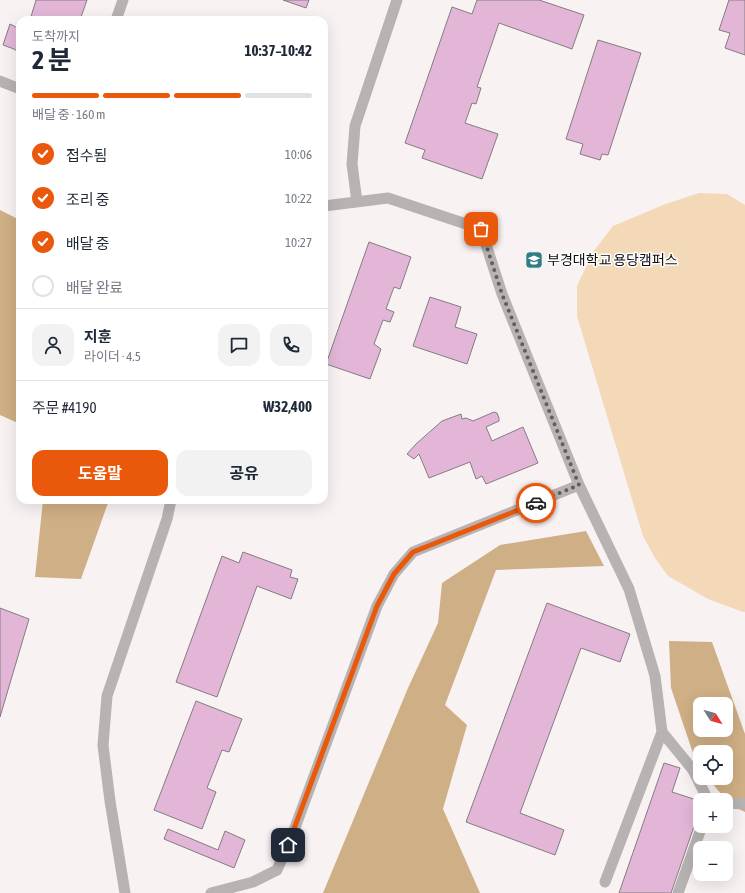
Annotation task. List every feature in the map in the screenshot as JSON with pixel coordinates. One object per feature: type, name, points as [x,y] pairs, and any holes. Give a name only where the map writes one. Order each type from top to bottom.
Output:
[{"type":"lane","points":[[117,16],[123,0]]},
{"type":"lane","points":[[356,202],[352,164],[355,126],[397,0]]},
{"type":"lane","points":[[0,81],[16,88]]},
{"type":"lane","points":[[328,206],[388,198],[481,229],[502,294],[579,485],[629,589],[655,676],[662,732],[605,882]]},
{"type":"lane","points":[[211,893],[253,882],[278,870],[377,606],[394,574],[413,552],[579,485]]},
{"type":"lane","points":[[125,893],[110,801],[103,745],[107,696],[167,519],[170,504]]},
{"type":"lane","points":[[662,732],[693,770],[704,793]]},
{"type":"lane","points":[[733,803],[745,804]]},
{"type":"lane","points":[[678,893],[699,833]]},
{"type":"shaded area","points":[[699,193],[727,194],[745,205],[745,612],[708,599],[668,576],[655,558],[643,536],[577,316],[577,286],[593,252],[613,226],[663,205]]},
{"type":"shaded area","points":[[0,210],[16,218],[16,422],[0,415]]},
{"type":"shaded area","points":[[43,504],[108,504],[81,579],[35,577]]},
{"type":"shaded area","points":[[586,531],[604,566],[496,570],[445,705],[467,725],[443,809],[480,893],[323,893],[408,688],[438,623],[442,583],[500,545]]},
{"type":"shaded area","points":[[669,641],[712,642],[732,697],[693,697],[693,737],[733,737],[733,701],[745,734],[745,812],[733,806],[733,793],[720,793],[714,785],[733,785],[733,745],[693,745],[693,753],[671,688]]},
{"type":"building","points":[[36,0],[87,0],[81,16],[31,16]]},
{"type":"building","points":[[283,0],[309,0],[306,8]]},
{"type":"building","points":[[477,0],[539,0],[584,15],[572,49],[499,23],[477,87],[481,88],[476,104],[472,103],[465,123],[498,134],[482,179],[422,158],[425,150],[405,143],[452,7],[472,14]]},
{"type":"building","points":[[729,0],[745,0],[745,55],[725,48],[730,33],[719,30]]},
{"type":"building","points":[[10,24],[16,27],[16,50],[3,45]]},
{"type":"building","points":[[598,40],[641,53],[608,155],[602,154],[600,160],[580,154],[583,144],[566,139]]},
{"type":"building","points":[[369,242],[411,257],[400,289],[394,287],[386,309],[394,312],[390,322],[383,320],[374,344],[381,349],[370,379],[328,365],[328,358]]},
{"type":"building","points":[[430,297],[461,307],[455,327],[477,334],[467,364],[413,346]]},
{"type":"building","points":[[494,412],[497,413],[499,421],[486,427],[492,441],[523,427],[538,463],[486,484],[482,476],[476,479],[470,462],[429,478],[419,454],[414,459],[407,454],[442,421],[461,414],[462,419],[466,418],[473,421]]},
{"type":"building","points":[[243,552],[292,570],[290,577],[298,579],[291,599],[257,586],[217,697],[176,682],[222,556],[239,563]]},
{"type":"building","points":[[547,603],[630,634],[620,662],[581,648],[520,813],[564,830],[555,855],[466,822]]},
{"type":"building","points":[[0,608],[29,619],[0,717]]},
{"type":"building","points":[[196,701],[242,719],[229,752],[222,750],[207,788],[216,792],[202,829],[154,810]]},
{"type":"building","points":[[664,763],[680,768],[672,792],[693,799],[693,829],[671,893],[619,893]]},
{"type":"building","points":[[168,829],[218,850],[225,831],[245,840],[234,868],[164,839]]},
{"type":"way so far","points":[[481,229],[502,294],[579,485],[536,503]]},
{"type":"place","name":"부경대학교 용당캠퍼스","points":[[534,260]]},
{"type":"route","points":[[288,845],[377,606],[394,574],[413,552],[536,503]]}]
